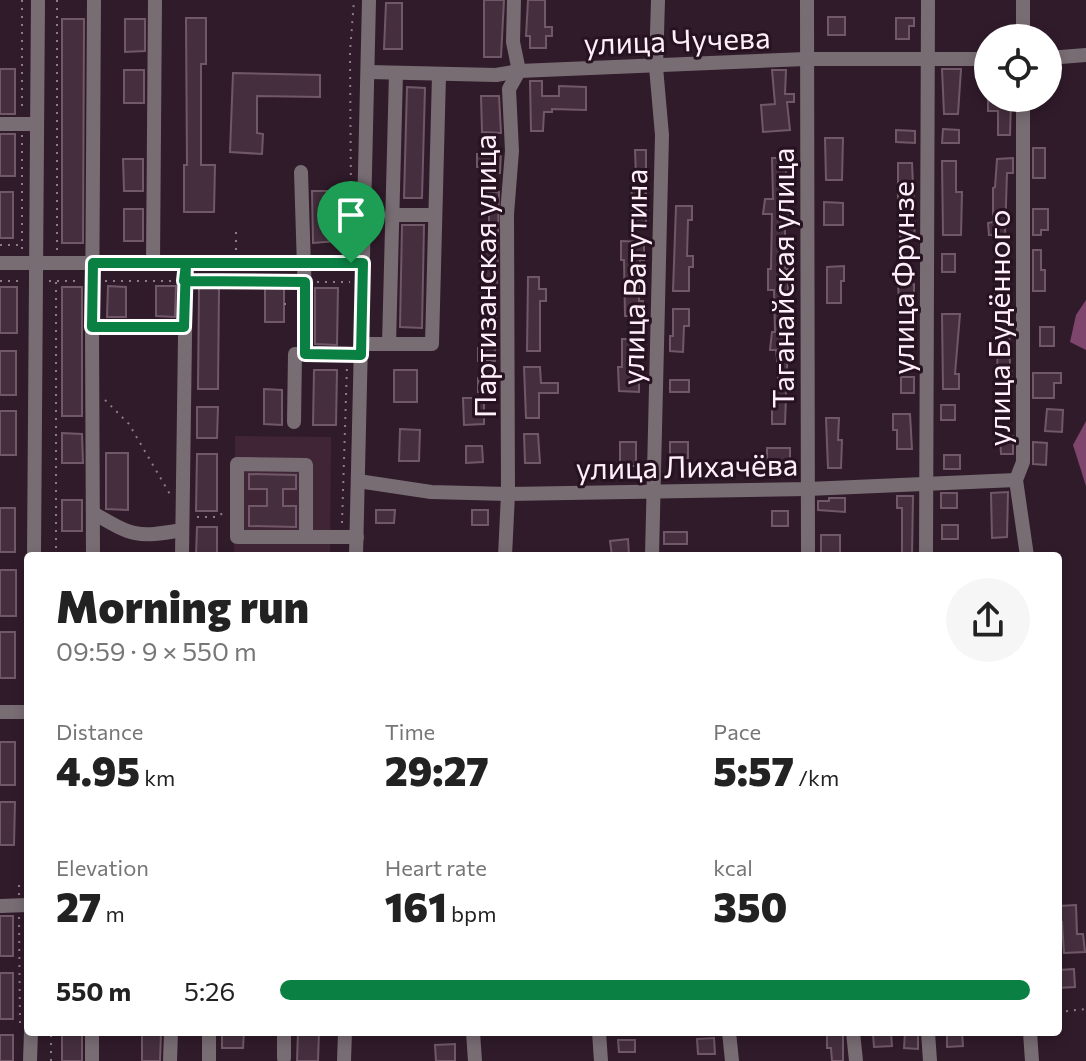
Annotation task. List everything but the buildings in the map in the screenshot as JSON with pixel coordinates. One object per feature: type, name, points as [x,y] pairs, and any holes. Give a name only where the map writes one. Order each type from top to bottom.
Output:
[{"type":"street","points":[[34,552],[30,124],[38,0]]},
{"type":"street","points":[[93,552],[94,0]]},
{"type":"street","points":[[153,263],[155,0]]},
{"type":"street","points":[[355,552],[349,537],[358,481],[357,263],[369,72],[369,0]]},
{"type":"street","name":"Партизанская улица","points":[[505,552],[508,494],[507,214],[512,151],[509,89],[519,71],[513,42],[514,0]]},
{"type":"street","name":"улица Ватутина","points":[[652,552],[662,135],[656,67],[658,0]]},
{"type":"street","name":"Таганайская улица","points":[[807,0],[808,552]]},
{"type":"street","name":"улица Фрунзе","points":[[926,552],[928,0]]},
{"type":"street","points":[[1023,0],[1023,24]]},
{"type":"street","points":[[1062,57],[1086,55]]},
{"type":"street","name":"улица Чучева","points":[[369,72],[496,75],[519,71],[806,59],[974,59]]},
{"type":"street","points":[[389,344],[396,73]]},
{"type":"street","points":[[294,422],[295,354],[357,351],[389,344],[432,344],[439,75]]},
{"type":"street","name":"улица Будённого","points":[[1023,112],[1023,462],[1016,480],[1026,552]]},
{"type":"street","points":[[0,124],[30,124]]},
{"type":"street","points":[[298,302],[305,282],[301,172]]},
{"type":"street","points":[[391,215],[435,215]]},
{"type":"street","points":[[0,263],[357,263]]},
{"type":"street","points":[[182,552],[186,263]]},
{"type":"street","points":[[92,327],[184,327]]},
{"type":"street","points":[[306,537],[306,465],[237,464],[237,537],[306,537],[349,537]]},
{"type":"street","name":"улица Лихачёва","points":[[358,481],[431,492],[508,494],[808,489],[1016,480]]},
{"type":"street","points":[[93,513],[131,535],[157,534],[182,523]]},
{"type":"street","points":[[0,712],[24,712]]},
{"type":"street","points":[[0,906],[24,906]]},
{"type":"street","points":[[26,1036],[30,1061]]},
{"type":"street","points":[[92,1036],[92,1061]]},
{"type":"street","points":[[170,1061],[171,1036]]},
{"type":"street","points":[[209,1036],[209,1061]]},
{"type":"street","points":[[284,1036],[284,1058]]},
{"type":"street","points":[[344,1061],[345,1036]]},
{"type":"street","points":[[473,1036],[475,1061]]},
{"type":"street","points":[[599,1036],[601,1061]]},
{"type":"street","points":[[729,1036],[732,1061]]},
{"type":"street","points":[[853,1036],[856,1061]]},
{"type":"street","points":[[928,1036],[930,1061]]},
{"type":"street","points":[[1030,1036],[1032,1061]]},
{"type":"path","points":[[22,0],[30,124],[22,245],[30,263],[22,281]]},
{"type":"path","points":[[56,552],[57,0]]},
{"type":"path","points":[[351,203],[350,52],[354,0]]},
{"type":"path","points":[[236,229],[236,255]]},
{"type":"path","points":[[0,245],[22,245]]},
{"type":"path","points":[[184,281],[350,282],[357,263]]},
{"type":"path","points":[[284,304],[298,302],[305,354]]},
{"type":"path","points":[[349,537],[357,351]]},
{"type":"path","points":[[93,396],[109,402],[129,424],[182,523],[216,517]]},
{"type":"path","points":[[24,885],[19,885],[24,906]]},
{"type":"path","points":[[1062,1012],[1086,1009]]},
{"type":"path","points":[[51,1036],[51,1061]]},
{"type":"shaded area","points":[[1086,300],[1086,350],[1070,342],[1076,315]]},
{"type":"shaded area","points":[[1086,421],[1086,486],[1073,445]]},
{"type":"shaded area","points":[[235,436],[331,437],[330,552],[234,552]]},
{"type":"route","points":[[351,263],[186,263],[184,281],[184,327],[92,327],[93,263],[186,263],[184,281],[305,282],[305,354],[361,355],[363,263],[351,263]]}]
